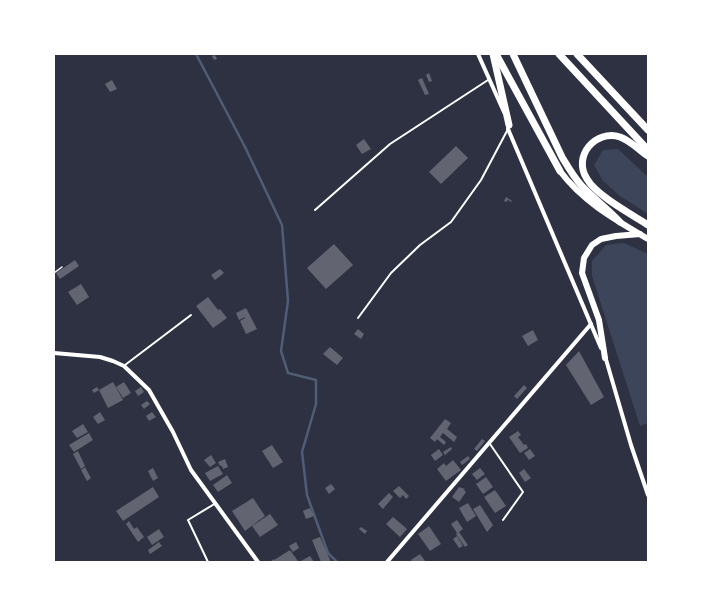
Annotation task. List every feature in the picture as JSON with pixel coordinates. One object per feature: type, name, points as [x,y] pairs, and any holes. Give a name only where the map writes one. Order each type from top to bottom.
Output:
[{"type":"highway","points":[[513,54],[562,157],[571,172],[582,186],[620,222]]},
{"type":"highway","points":[[559,54],[648,150]]},
{"type":"highway","points":[[577,54],[648,130]]},
{"type":"highway","points":[[495,55],[504,96],[508,127]]},
{"type":"highway","points":[[495,55],[560,171]]},
{"type":"highway","points":[[648,156],[632,143],[620,137],[605,137],[597,140],[585,152],[582,161],[582,169],[587,180],[612,203],[648,225]]},
{"type":"main road","points":[[560,171],[582,195],[620,222],[648,239]]},
{"type":"main road","points":[[606,358],[599,320],[582,273],[584,258],[592,245],[601,239],[640,234]]},
{"type":"street","points":[[478,54],[606,358],[631,445],[648,495]]},
{"type":"street","points":[[387,562],[591,324]]},
{"type":"street","points":[[54,353],[100,357],[124,366],[149,390],[173,432],[191,470],[258,562]]},
{"type":"lane","points":[[316,210],[390,144],[489,79]]},
{"type":"lane","points":[[358,318],[392,273],[420,245],[451,222],[481,180],[508,127]]},
{"type":"lane","points":[[124,366],[191,315]]},
{"type":"lane","points":[[490,443],[523,492],[503,520]]},
{"type":"lane","points":[[208,562],[188,520],[216,504]]},
{"type":"path","points":[[54,273],[62,267]]},
{"type":"shaded area","points":[[618,149],[648,177],[648,214],[620,196],[603,181],[594,165],[603,150]]},
{"type":"shaded area","points":[[624,243],[648,254],[648,423],[640,426],[592,276],[592,261],[606,245]]},
{"type":"building","points":[[215,55],[217,59],[214,60],[212,56]]},
{"type":"building","points":[[429,73],[432,81],[429,82],[426,75]]},
{"type":"building","points":[[422,78],[429,94],[425,95],[418,80]]},
{"type":"building","points":[[112,80],[117,89],[110,92],[105,84]]},
{"type":"building","points":[[364,139],[371,149],[362,154],[356,145]]},
{"type":"building","points":[[456,146],[468,158],[441,184],[429,172]]},
{"type":"building","points":[[506,197],[512,201],[504,201]]},
{"type":"building","points":[[334,244],[353,265],[326,289],[307,268]]},
{"type":"building","points":[[75,260],[79,266],[60,279],[56,273]]},
{"type":"building","points":[[220,269],[224,273],[215,280],[211,275]]},
{"type":"building","points":[[81,284],[89,297],[77,305],[68,292]]},
{"type":"building","points":[[208,297],[218,310],[220,309],[227,318],[213,328],[196,306]]},
{"type":"building","points":[[246,308],[257,329],[246,334],[240,321],[245,317],[239,320],[236,313]]},
{"type":"building","points":[[358,329],[364,334],[361,339],[354,334]]},
{"type":"building","points":[[533,330],[538,340],[528,346],[522,336]]},
{"type":"building","points":[[330,347],[343,358],[337,365],[323,354]]},
{"type":"building","points":[[579,351],[604,397],[591,405],[566,365]]},
{"type":"building","points":[[113,382],[123,400],[108,408],[99,390]]},
{"type":"building","points":[[124,382],[131,393],[123,398],[116,387]]},
{"type":"building","points":[[524,385],[527,388],[517,399],[514,396]]},
{"type":"building","points":[[97,387],[99,390],[94,393],[92,390]]},
{"type":"building","points":[[141,387],[144,392],[138,396],[135,391]]},
{"type":"building","points":[[147,401],[150,404],[144,409],[141,405]]},
{"type":"building","points":[[100,412],[105,420],[98,424],[93,417]]},
{"type":"building","points":[[152,412],[156,417],[149,421],[146,416]]},
{"type":"building","points":[[445,419],[451,423],[447,429],[457,437],[454,442],[443,433],[440,437],[446,442],[444,445],[437,439],[435,442],[430,438]]},
{"type":"building","points":[[83,424],[88,432],[77,438],[72,431]]},
{"type":"building","points":[[518,431],[521,435],[518,437],[524,445],[526,444],[528,448],[520,453],[509,437]]},
{"type":"building","points":[[89,433],[93,440],[74,452],[69,445]]},
{"type":"building","points":[[482,439],[485,441],[477,451],[474,449]]},
{"type":"building","points":[[272,445],[283,462],[273,468],[262,451]]},
{"type":"building","points":[[451,447],[452,449],[445,455],[443,452]]},
{"type":"building","points":[[439,449],[443,455],[435,461],[431,455]]},
{"type":"building","points":[[530,449],[535,456],[529,460],[524,453]]},
{"type":"building","points":[[78,451],[85,466],[81,469],[73,454]]},
{"type":"building","points":[[211,455],[216,463],[210,467],[204,460]]},
{"type":"building","points":[[468,456],[470,459],[462,465],[460,462]]},
{"type":"building","points":[[225,459],[228,467],[223,469],[218,462]]},
{"type":"building","points":[[453,460],[461,470],[446,481],[437,469],[444,463],[446,466]]},
{"type":"building","points":[[218,466],[223,474],[210,481],[205,473]]},
{"type":"building","points":[[85,467],[91,478],[87,481],[81,470]]},
{"type":"building","points":[[153,468],[158,478],[153,481],[148,471]]},
{"type":"building","points":[[480,468],[485,474],[477,480],[472,474]]},
{"type":"building","points":[[524,469],[531,478],[525,482],[519,473]]},
{"type":"building","points":[[227,475],[232,483],[218,492],[213,485]]},
{"type":"building","points":[[486,477],[493,487],[483,494],[476,484]]},
{"type":"building","points":[[331,484],[335,489],[329,494],[325,488]]},
{"type":"building","points":[[399,486],[409,496],[406,499],[403,495],[400,498],[393,491]]},
{"type":"building","points":[[153,487],[159,497],[123,521],[116,511]]},
{"type":"building","points":[[459,487],[465,489],[464,490],[466,492],[459,502],[452,497]]},
{"type":"building","points":[[495,490],[506,506],[495,513],[484,497]]},
{"type":"building","points":[[389,493],[393,497],[383,509],[378,504]]},
{"type":"building","points":[[253,498],[265,516],[245,531],[232,511]]},
{"type":"building","points":[[468,503],[476,516],[467,522],[459,508]]},
{"type":"building","points":[[480,505],[493,525],[487,532],[473,509]]},
{"type":"building","points":[[310,508],[314,516],[306,519],[303,511]]},
{"type":"building","points":[[270,514],[278,525],[260,537],[252,526]]},
{"type":"building","points":[[393,517],[407,529],[400,537],[386,524]]},
{"type":"building","points":[[457,520],[463,529],[459,532],[468,545],[465,547],[451,524]]},
{"type":"building","points":[[129,521],[134,529],[137,527],[144,537],[138,542],[126,524]]},
{"type":"building","points":[[429,526],[441,544],[430,551],[418,534]]},
{"type":"building","points":[[361,527],[367,531],[365,534],[359,529]]},
{"type":"building","points":[[159,529],[164,537],[152,545],[147,537]]},
{"type":"building","points":[[457,536],[463,546],[459,548],[453,539]]},
{"type":"building","points":[[320,537],[331,562],[321,562],[312,540]]},
{"type":"building","points":[[159,542],[162,546],[150,554],[148,550]]},
{"type":"building","points":[[296,542],[299,548],[293,552],[289,546]]},
{"type":"building","points":[[290,550],[298,561],[297,562],[271,561],[274,560]]},
{"type":"building","points":[[420,554],[426,562],[412,562],[411,560]]},
{"type":"building","points":[[310,556],[314,562],[299,562]]},
{"type":"waterway","points":[[196,54],[245,147],[282,225],[288,301],[281,351],[288,373],[316,380],[316,404],[302,452],[307,495],[328,553],[337,562]]}]
